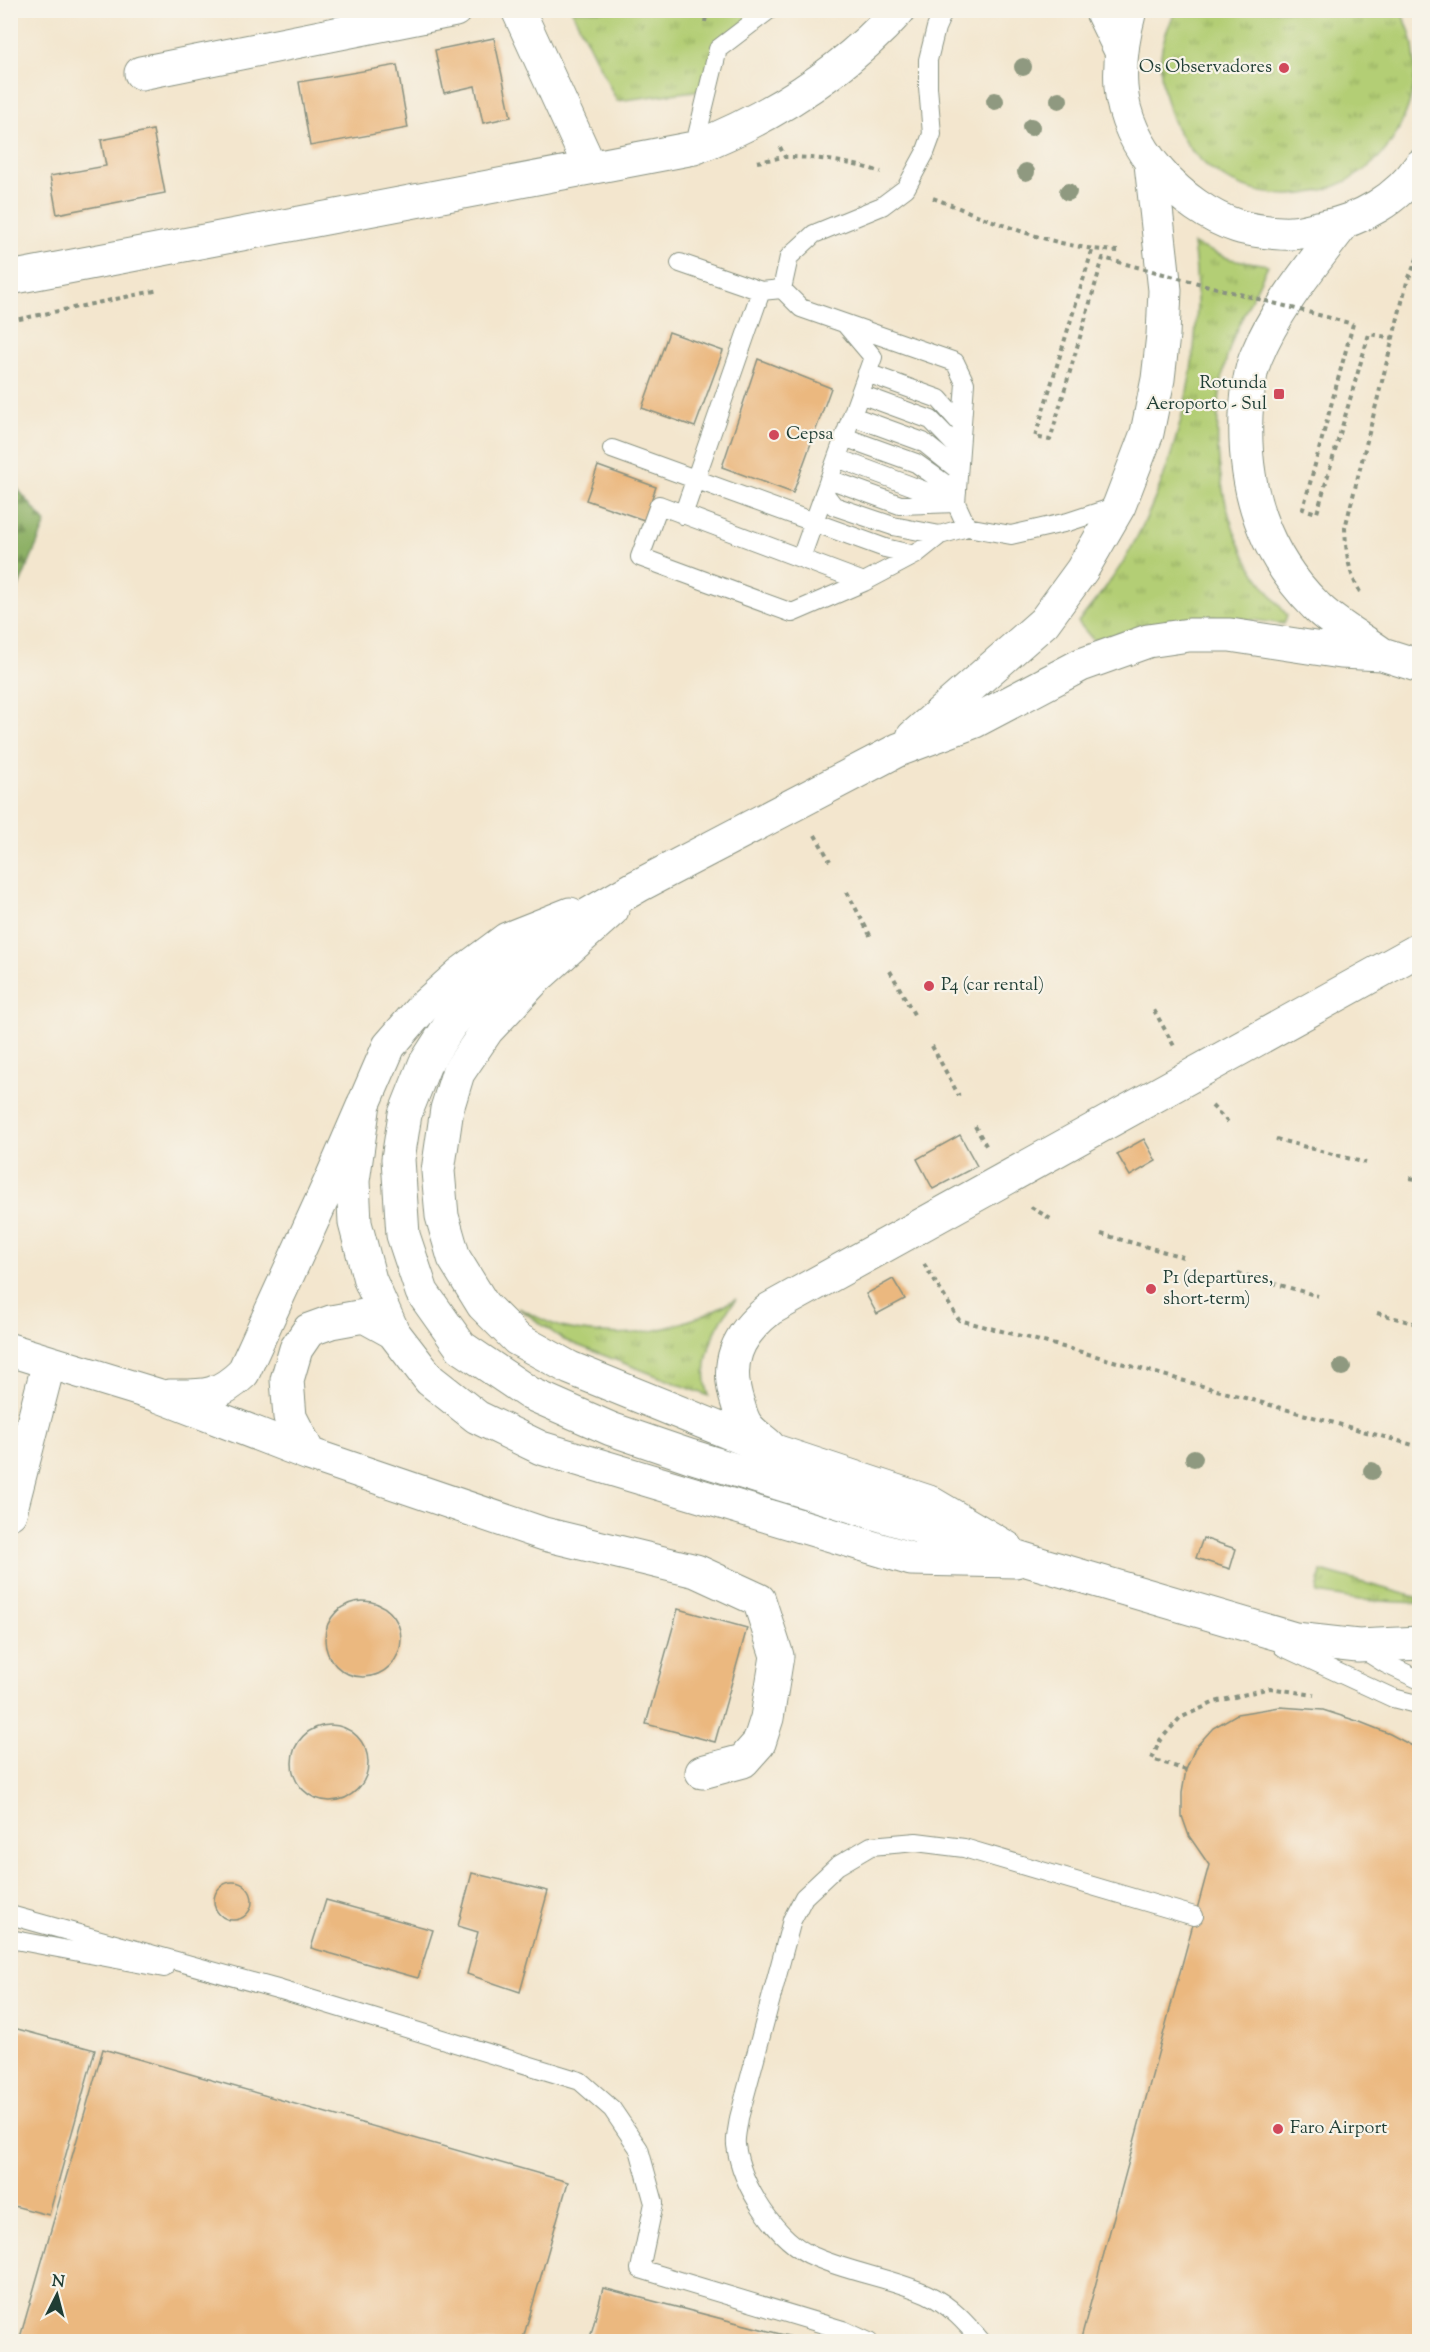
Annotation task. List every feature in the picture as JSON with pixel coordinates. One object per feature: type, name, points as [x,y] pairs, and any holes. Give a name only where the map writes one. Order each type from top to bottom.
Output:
[{"type":"street","points":[[141,73],[455,10]]},
{"type":"street","points":[[518,10],[590,167]]},
{"type":"street","points":[[10,278],[694,148],[765,117],[826,78],[889,22],[922,10]]},
{"type":"street","points":[[1101,10],[1120,49]]},
{"type":"street","points":[[1130,10],[1120,49],[1121,89],[1132,129],[1151,164],[1189,202],[1238,226],[1290,233],[1343,224],[1380,205],[1417,173]]},
{"type":"street","points":[[898,750],[1044,622],[1082,570],[1119,506],[1147,434],[1158,379],[1163,335],[1165,290],[1151,164]]},
{"type":"street","points":[[1343,224],[1280,312],[1255,359],[1247,400],[1245,442],[1250,490],[1259,518],[1265,536],[1288,573],[1317,608],[1383,654]]},
{"type":"street","points":[[1419,666],[1383,654],[1341,652],[1230,635],[1189,635],[1148,641],[1081,665],[975,721],[898,750],[638,886],[522,953],[470,1002],[450,1025],[425,1064],[405,1114],[398,1159],[403,1235],[422,1292],[461,1347],[529,1393],[611,1429],[690,1456],[1030,1561],[1295,1639],[1358,1646],[1419,1643]]},
{"type":"street","points":[[157,1395],[204,1396],[228,1387],[243,1373],[389,1046],[422,1008],[460,974],[507,939],[638,886]]},
{"type":"street","points":[[638,886],[534,980],[487,1030],[458,1073],[447,1109],[438,1171],[442,1216],[454,1258],[483,1305],[517,1339],[570,1368],[772,1450],[929,1502],[1030,1561]]},
{"type":"street","points":[[772,1450],[746,1425],[732,1382],[733,1361],[741,1340],[754,1321],[770,1309],[1419,949]]},
{"type":"street","points":[[364,1103],[353,1181],[355,1223],[370,1280],[393,1332],[430,1380],[477,1417],[541,1448],[911,1559],[1030,1561]]},
{"type":"street","points":[[309,1454],[291,1417],[287,1380],[296,1348],[309,1330],[331,1322],[364,1316],[393,1332]]},
{"type":"street","points":[[10,1350],[157,1395],[309,1454],[544,1534],[696,1571],[759,1600],[777,1656],[767,1718],[759,1743],[743,1761],[702,1773]]},
{"type":"street","points":[[10,1513],[49,1362]]},
{"type":"lane","points":[[694,148],[718,49],[769,10]]},
{"type":"lane","points":[[782,289],[789,257],[814,234],[882,206],[906,188],[925,153],[932,134],[927,87],[928,60],[936,28],[944,10]]},
{"type":"lane","points":[[680,263],[761,291],[782,289]]},
{"type":"lane","points":[[782,289],[801,308],[955,362],[965,383],[956,498],[967,527]]},
{"type":"lane","points":[[683,515],[761,291]]},
{"type":"lane","points":[[801,558],[873,357],[845,324]]},
{"type":"lane","points":[[867,373],[939,399],[962,425]]},
{"type":"lane","points":[[860,394],[931,420],[960,450]]},
{"type":"lane","points":[[852,416],[923,442],[958,470]]},
{"type":"lane","points":[[844,437],[916,463],[956,498]]},
{"type":"lane","points":[[612,449],[885,548],[915,555]]},
{"type":"lane","points":[[837,458],[956,498]]},
{"type":"lane","points":[[827,486],[900,505],[956,498]]},
{"type":"lane","points":[[827,486],[834,506],[893,526],[940,535]]},
{"type":"lane","points":[[864,582],[659,506],[640,557],[792,613],[864,582],[915,555],[940,535],[967,527],[1011,535],[1068,522],[1119,506]]},
{"type":"lane","points":[[1216,1616],[1393,1698],[1419,1705]]},
{"type":"lane","points":[[1358,1646],[1386,1664],[1419,1680]]},
{"type":"lane","points":[[982,2342],[958,2313],[927,2294],[813,2257],[784,2236],[760,2205],[744,2176],[736,2144],[739,2118],[792,1920],[804,1897],[837,1866],[871,1846],[916,1842],[964,1848],[1194,1916]]},
{"type":"lane","points":[[10,1914],[281,1990],[580,2081],[612,2109],[639,2149],[654,2203],[640,2269],[843,2330],[869,2342]]},
{"type":"lane","points":[[10,1939],[281,1990]]},
{"type":"path","points":[[1092,251],[1035,437],[1050,440],[1103,258],[1353,324],[1303,509],[1317,513],[1368,334],[1393,338]]},
{"type":"path","points":[[1363,598],[1352,580],[1346,555],[1345,528],[1407,282],[1419,252]]},
{"type":"path","points":[[812,831],[830,861]]},
{"type":"path","points":[[847,892],[872,939]]},
{"type":"path","points":[[890,971],[916,1018]]},
{"type":"path","points":[[1154,1010],[1175,1048]]},
{"type":"path","points":[[932,1046],[959,1096]]},
{"type":"path","points":[[1205,1099],[1229,1123]]},
{"type":"path","points":[[975,1126],[990,1152]]},
{"type":"path","points":[[1276,1139],[1366,1163]]},
{"type":"path","points":[[1410,1178],[1419,1180]]},
{"type":"path","points":[[1028,1205],[1054,1221]]},
{"type":"path","points":[[1101,1234],[1183,1257]]},
{"type":"path","points":[[919,1256],[959,1320],[1419,1447]]},
{"type":"path","points":[[1238,1273],[1318,1296]]},
{"type":"path","points":[[1377,1313],[1419,1324]]},
{"type":"path","points":[[1186,1770],[1152,1759],[1160,1740],[1180,1718],[1215,1702],[1270,1688],[1324,1697]]},
{"type":"green space","points":[[1176,10],[1400,11],[1406,21],[1413,45],[1415,71],[1412,96],[1395,136],[1375,161],[1347,181],[1317,192],[1285,195],[1254,190],[1225,178],[1200,159],[1180,134],[1167,103],[1162,80],[1161,55],[1165,36]]},
{"type":"green space","points":[[572,11],[769,11],[719,49],[709,89],[617,101]]},
{"type":"green space","points":[[1193,244],[1230,259],[1268,265],[1234,336],[1226,360],[1218,413],[1218,440],[1224,494],[1239,543],[1254,572],[1287,615],[1284,624],[1197,617],[1157,623],[1093,640],[1078,622],[1129,552],[1162,481],[1175,442],[1192,362],[1196,322],[1197,282]]},
{"type":"green space","points":[[11,481],[46,523],[11,605]]},
{"type":"green space","points":[[736,1299],[721,1321],[710,1345],[705,1370],[709,1396],[564,1340],[518,1308],[563,1328],[615,1334],[656,1330],[675,1325],[715,1310]]},
{"type":"green space","points":[[1321,1571],[1419,1598],[1419,1603],[1360,1600],[1317,1593]]},
{"type":"building","points":[[494,38],[511,117],[483,123],[475,86],[444,93],[435,50]]},
{"type":"building","points":[[397,65],[408,128],[310,146],[299,82]]},
{"type":"building","points":[[153,130],[165,193],[57,214],[50,176],[106,166],[101,140]]},
{"type":"building","points":[[669,332],[723,351],[695,427],[642,408]]},
{"type":"building","name":"Cepsa","points":[[758,359],[831,388],[793,493],[722,467]]},
{"type":"building","points":[[598,466],[656,487],[644,520],[586,500]]},
{"type":"building","points":[[960,1135],[977,1166],[933,1189],[917,1159]]},
{"type":"building","points":[[1144,1139],[1156,1161],[1130,1176],[1117,1154]]},
{"type":"building","points":[[893,1279],[905,1299],[877,1314],[866,1294]]},
{"type":"building","points":[[1203,1538],[1236,1549],[1230,1569],[1196,1558]]},
{"type":"building","points":[[371,1601],[384,1607],[395,1618],[401,1631],[399,1654],[384,1671],[371,1677],[355,1677],[342,1671],[327,1654],[325,1631],[331,1618],[348,1603]]},
{"type":"building","points":[[678,1609],[747,1628],[715,1742],[646,1724]]},
{"type":"building","name":"Faro Airport","points":[[1280,1707],[1323,1710],[1390,1734],[1420,1750],[1420,2342],[1080,2342],[1209,1865],[1189,1836],[1182,1816],[1182,1793],[1186,1770],[1195,1748],[1213,1728],[1237,1714]]},
{"type":"building","points":[[330,1725],[345,1728],[357,1736],[365,1748],[368,1763],[365,1778],[357,1790],[345,1798],[330,1801],[315,1798],[303,1790],[295,1778],[292,1763],[295,1748],[303,1736],[315,1728]]},
{"type":"building","points":[[472,1873],[548,1891],[520,1992],[467,1974],[478,1932],[458,1926]]},
{"type":"building","points":[[233,1882],[246,1888],[252,1901],[246,1914],[233,1920],[220,1914],[214,1901],[220,1888]]},
{"type":"building","points":[[326,1900],[433,1930],[418,1978],[311,1948]]},
{"type":"building","points":[[10,2027],[95,2050],[49,2215],[10,2205]]},
{"type":"building","points":[[103,2049],[568,2182],[522,2342],[19,2341]]},
{"type":"building","points":[[603,2288],[807,2341],[589,2342]]},
{"type":"place","name":"Os Observadores","points":[[1284,68]]},
{"type":"place","name":"Rotunda Aeroporto - Sul","points":[[1279,394]]},
{"type":"place","name":"Cepsa","points":[[774,435]]},
{"type":"place","name":"P4 (car rental)","points":[[929,986]]},
{"type":"place","name":"P1 (departures, short-term)","points":[[1151,1289]]},
{"type":"place","name":"Faro Airport","points":[[1278,2129]]}]
